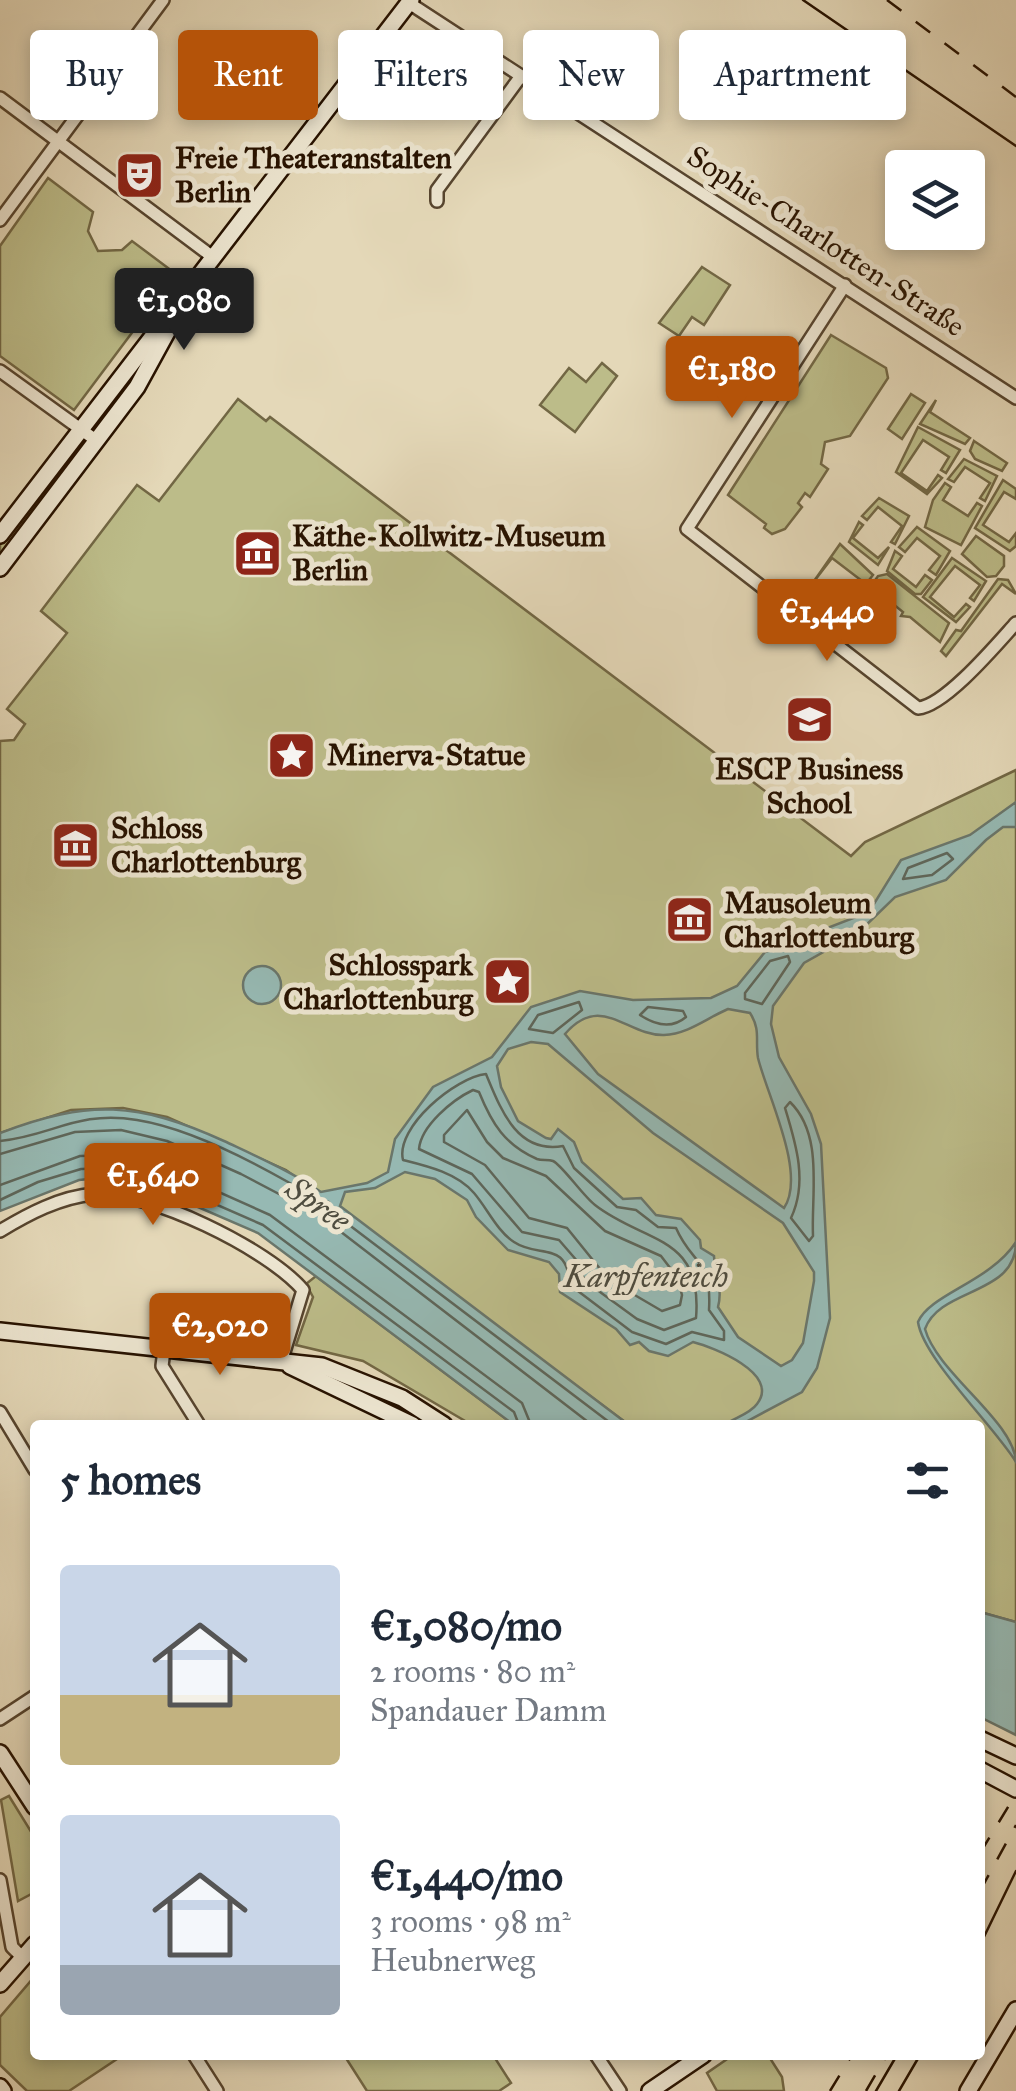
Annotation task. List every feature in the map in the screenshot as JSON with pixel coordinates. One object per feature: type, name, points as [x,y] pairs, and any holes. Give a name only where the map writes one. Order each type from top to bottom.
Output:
[{"type":"main road","points":[[0,568],[149,368],[185,297],[408,1]]},
{"type":"main road","points":[[0,535],[171,308],[185,297]]},
{"type":"main road","points":[[0,1331],[322,1366],[402,1398],[436,1420]]},
{"type":"main road","points":[[282,1362],[403,1420]]},
{"type":"main road","points":[[985,1740],[1016,1756]]},
{"type":"main road","points":[[2,1760],[30,1801]]},
{"type":"main road","points":[[985,1773],[1016,1789]]},
{"type":"main road","points":[[0,1984],[30,1950]]},
{"type":"main road","points":[[968,2091],[1016,2010]]},
{"type":"main road","points":[[659,2089],[697,2060]]},
{"type":"street","points":[[0,220],[163,0]]},
{"type":"street","name":"Sophie-Charlotten-Straße","points":[[408,1],[1016,398]]},
{"type":"street","points":[[437,201],[437,190],[522,76]]},
{"type":"street","points":[[0,98],[214,258]]},
{"type":"street","points":[[844,285],[687,529],[924,708],[958,681],[1016,622]]},
{"type":"street","points":[[0,371],[97,441]]},
{"type":"street","points":[[0,1231],[59,1202],[111,1194],[151,1204],[249,1248],[303,1290],[282,1362]]},
{"type":"street","points":[[164,1350],[162,1366],[195,1420]]},
{"type":"street","points":[[0,1412],[30,1462]]},
{"type":"street","points":[[0,1719],[30,1699]]},
{"type":"street","points":[[0,1880],[12,1947],[23,1958]]},
{"type":"street","points":[[197,2060],[217,2091]]},
{"type":"street","points":[[599,2060],[620,2091]]},
{"type":"green space","points":[[48,178],[93,212],[88,231],[98,251],[122,250],[132,241],[176,274],[74,410],[0,356],[0,246]]},
{"type":"green space","points":[[702,267],[730,285],[704,325],[692,317],[679,336],[659,323]]},
{"type":"green space","points":[[831,335],[886,368],[888,378],[850,436],[825,442],[821,464],[828,469],[810,497],[805,493],[798,503],[802,507],[785,529],[772,534],[764,528],[766,524],[728,495]]},
{"type":"green space","points":[[602,363],[617,376],[575,432],[540,405],[569,368],[586,382]]},
{"type":"green space","points":[[911,394],[925,403],[902,439],[888,429]]},
{"type":"green space","name":"Schlosspark Charlottenburg","points":[[238,399],[266,421],[270,417],[851,856],[865,842],[1016,770],[1016,1622],[985,1613],[985,1420],[622,1420],[286,1170],[167,1117],[123,1108],[71,1110],[0,1133],[0,741],[14,740],[25,724],[7,709],[67,633],[41,611],[137,485],[159,501]]},
{"type":"green space","points":[[936,400],[930,412],[970,438],[965,444],[920,424]]},
{"type":"green space","points":[[918,427],[960,450],[946,473],[941,470],[949,457],[923,440],[901,473],[927,491],[938,475],[942,478],[927,494],[896,472]]},
{"type":"green space","points":[[974,441],[1007,463],[1002,471],[975,459],[970,451]]},
{"type":"green space","points":[[76,445],[83,450],[0,559],[0,544]]},
{"type":"green space","points":[[964,459],[997,476],[985,501],[980,498],[990,483],[965,467],[954,482],[948,479]]},
{"type":"green space","points":[[1003,480],[1016,489],[1016,499],[1004,492],[983,525],[1009,542],[1016,533],[1016,546],[1010,551],[975,528]]},
{"type":"green space","points":[[945,483],[951,487],[943,500],[968,516],[977,503],[982,506],[961,545],[925,527],[933,500]]},
{"type":"green space","points":[[879,498],[909,516],[895,544],[891,542],[902,526],[878,507],[867,520],[862,516]]},
{"type":"green space","points":[[859,522],[863,525],[853,538],[878,558],[889,547],[878,565],[849,542]]},
{"type":"green space","points":[[917,527],[950,551],[936,575],[929,570],[940,556],[917,538],[905,552],[899,547]]},
{"type":"green space","points":[[976,536],[1004,556],[1004,566],[996,576],[987,577],[962,554]]},
{"type":"green space","points":[[840,544],[873,575],[866,584],[832,558],[812,584]]},
{"type":"green space","points":[[895,551],[902,556],[893,569],[916,587],[925,575],[932,580],[921,594],[915,594],[887,571]]},
{"type":"green space","points":[[952,558],[986,581],[974,601],[970,598],[980,585],[955,566],[930,597],[954,617],[966,604],[970,607],[956,622],[923,597]]},
{"type":"green space","points":[[887,574],[949,623],[940,642],[910,617],[901,616],[903,612],[871,586],[878,576]]},
{"type":"green space","points":[[998,579],[1008,580],[1016,594],[1002,584],[946,656],[941,651],[956,630],[961,631]]},
{"type":"green space","points":[[316,1276],[507,1420],[463,1420],[363,1361],[296,1345],[313,1297],[306,1284]]},
{"type":"green space","points":[[9,1796],[30,1830],[30,1895],[18,1901],[1,1800]]},
{"type":"green space","points":[[30,1982],[30,2060],[116,2060],[69,2091],[27,2091],[0,2065],[0,2017]]},
{"type":"green space","points":[[347,2060],[496,2060],[511,2083],[499,2091],[367,2091]]},
{"type":"green space","points":[[726,2060],[771,2060],[782,2077],[784,2091],[717,2091],[707,2073]]},
{"type":"water","points":[[1016,802],[1016,827],[1003,827],[946,880],[895,897],[859,932],[804,963],[773,1006],[771,1024],[779,1057],[811,1114],[821,1144],[830,1318],[817,1368],[802,1392],[749,1420],[733,1420],[757,1404],[762,1393],[760,1382],[741,1363],[693,1342],[668,1356],[649,1351],[639,1342],[630,1345],[616,1329],[560,1292],[559,1274],[549,1262],[508,1250],[476,1217],[467,1200],[435,1179],[405,1172],[375,1188],[345,1192],[340,1206],[622,1420],[507,1420],[258,1233],[147,1185],[110,1177],[79,1180],[0,1211],[0,1133],[60,1114],[87,1110],[139,1112],[193,1128],[298,1177],[321,1192],[367,1183],[388,1172],[395,1139],[433,1087],[492,1057],[531,1007],[580,991],[633,1000],[711,998],[737,986],[765,952],[869,912],[901,860],[970,835]],"holes":[[[728,1009],[750,1013],[758,1058],[788,1155],[790,1193],[784,1208],[598,1074],[565,1034],[590,1017],[602,1016],[664,1035],[689,1029]],[[531,1042],[548,1044],[653,1133],[783,1223],[814,1272],[803,1343],[792,1360],[781,1366],[738,1337],[718,1307],[714,1256],[701,1248],[700,1240],[681,1219],[656,1215],[641,1198],[623,1199],[582,1162],[574,1142],[558,1129],[551,1139],[518,1121],[501,1087],[497,1066],[508,1049]]]},
{"type":"water","points":[[262,966],[275,972],[281,985],[275,998],[262,1004],[249,998],[243,985],[249,972]]},
{"type":"water","points":[[1016,1242],[1013,1260],[1004,1272],[946,1305],[933,1315],[925,1329],[944,1363],[1003,1430],[1016,1462],[932,1354],[918,1322],[935,1303],[1005,1256]]},
{"type":"water","points":[[985,1613],[1016,1622],[1016,1735],[985,1720]]},
{"type":"tram line","points":[[803,0],[1016,146]]},
{"type":"tram line","points":[[985,1935],[1016,1871]]},
{"type":"tram line","points":[[876,2091],[894,2060]]},
{"type":"tram line","points":[[899,2091],[917,2060]]},
{"type":"railway","points":[[887,0],[1016,97]]},
{"type":"railway","points":[[985,1845],[1016,1794]]},
{"type":"railway","points":[[985,1882],[1016,1825]]},
{"type":"railway","points":[[830,2091],[849,2060]]},
{"type":"railway","points":[[866,2091],[884,2060]]},
{"type":"place","name":"Freie Theateranstalten Berlin","points":[[140,175]]},
{"type":"place","name":"Käthe-Kollwitz-Museum Berlin","points":[[257,553]]},
{"type":"place","name":"ESCP Business School","points":[[809,720]]},
{"type":"place","name":"Minerva-Statue","points":[[292,755]]},
{"type":"place","name":"Schloss Charlottenburg","points":[[76,845]]},
{"type":"place","name":"Mausoleum Charlottenburg","points":[[689,920]]},
{"type":"place","name":"Schlosspark Charlottenburg","points":[[508,982]]},
{"type":"water label","name":"Spree","points":[[318,1204]]},
{"type":"water label","name":"Karpfenteich","points":[[646,1276]]}]
